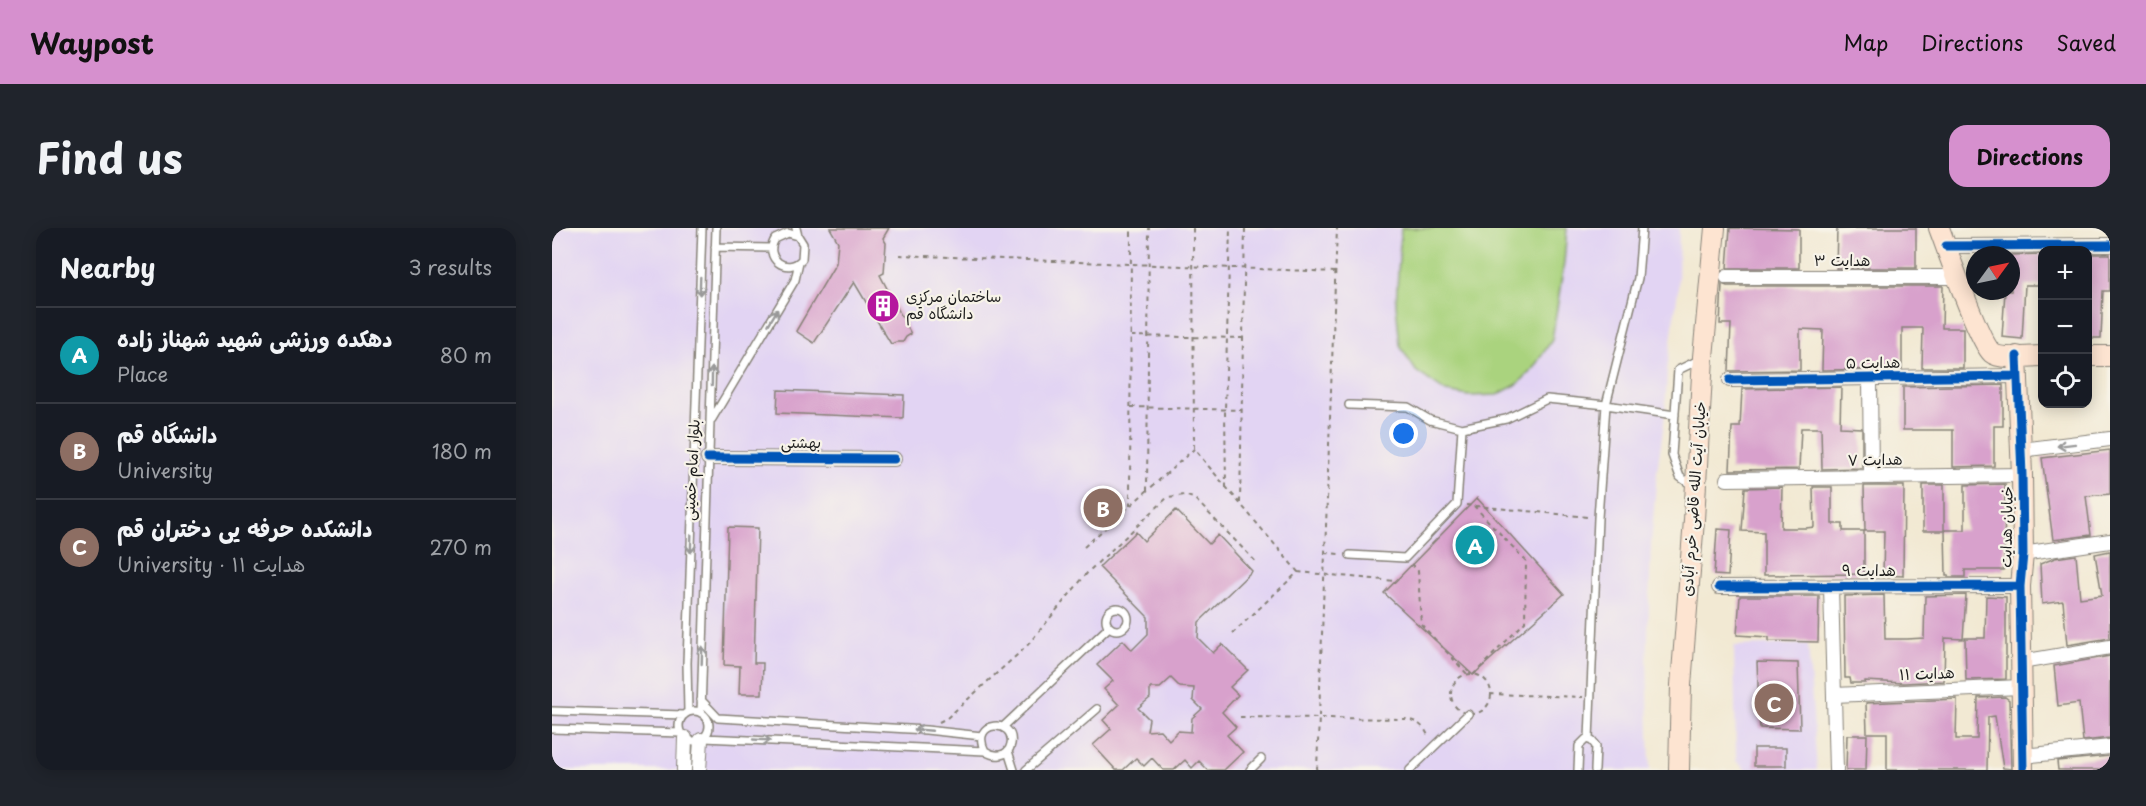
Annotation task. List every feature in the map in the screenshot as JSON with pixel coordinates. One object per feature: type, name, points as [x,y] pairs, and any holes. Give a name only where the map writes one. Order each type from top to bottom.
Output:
[{"type":"street","name":"خیابان آیت الله قاضی خرم آبادی","points":[[1679,770],[1681,685],[1703,357],[1715,228]]},
{"type":"street","points":[[2038,358],[2017,366],[1991,353],[1984,342],[1942,237],[2110,245]]},
{"type":"street","name":"هدایت ۳","points":[[1727,277],[1958,277]]},
{"type":"street","points":[[2092,356],[2110,356]]},
{"type":"street","name":"هدایت ۵","points":[[1730,380],[1870,378],[2017,366]]},
{"type":"street","name":"خیابان هدایت","points":[[2017,366],[2022,475],[2023,554],[2020,586],[2023,763]]},
{"type":"street","points":[[1870,378],[1871,477]]},
{"type":"street","points":[[2021,450],[2110,439]]},
{"type":"street","name":"بهشتی","points":[[708,458],[894,459]]},
{"type":"street","name":"هدایت ۷","points":[[1727,479],[2022,475]]},
{"type":"street","points":[[2023,554],[2110,541]]},
{"type":"street","points":[[1831,586],[1836,770]]},
{"type":"street","name":"هدایت ۹","points":[[1719,587],[2020,586]]},
{"type":"street","points":[[2021,662],[2110,647]]},
{"type":"street","name":"هدایت ۱۱","points":[[1834,695],[2021,687]]},
{"type":"street","points":[[683,736],[684,770]]},
{"type":"street","points":[[699,770],[702,739]]},
{"type":"street","points":[[2023,763],[2110,747]]},
{"type":"lane","name":"بلوار امام خمینی","points":[[686,714],[702,228]]},
{"type":"lane","name":"بلوار امام خمینی","points":[[703,715],[701,700],[716,228]]},
{"type":"lane","points":[[1595,770],[1596,746],[1589,739],[1598,518],[1606,405],[1638,278],[1642,228]]},
{"type":"lane","points":[[711,421],[795,280],[804,249],[797,232],[783,234],[775,239],[771,248],[774,259],[783,266],[799,262]]},
{"type":"lane","points":[[715,247],[771,248]]},
{"type":"lane","points":[[1695,488],[1680,477],[1672,455],[1678,369],[1703,357]]},
{"type":"lane","points":[[1349,405],[1408,407],[1430,420],[1462,428],[1506,419],[1547,399],[1675,415]]},
{"type":"lane","points":[[1350,555],[1405,558],[1457,504],[1462,428]]},
{"type":"lane","points":[[1003,727],[1109,627]]},
{"type":"lane","points":[[701,700],[718,718]]},
{"type":"lane","points":[[1026,770],[1097,709]]},
{"type":"lane","points":[[552,711],[686,714],[718,718],[926,730],[982,736]]},
{"type":"lane","points":[[683,736],[680,720],[686,714]]},
{"type":"lane","points":[[1410,770],[1468,714]]},
{"type":"lane","points":[[702,739],[709,728],[703,715]]},
{"type":"lane","points":[[990,727],[1003,727],[1010,733],[1012,742],[1008,751],[1001,756],[992,756],[981,744],[982,736],[990,727]]},
{"type":"lane","points":[[552,729],[683,736],[693,741],[702,739],[985,751]]},
{"type":"lane","points":[[1578,770],[1579,746],[1582,740],[1589,739]]},
{"type":"lane","points":[[1008,751],[1014,770]]},
{"type":"lane","points":[[1250,770],[1261,759]]},
{"type":"path","points":[[1130,506],[1131,228]]},
{"type":"path","points":[[1147,491],[1149,228]]},
{"type":"path","points":[[1193,228],[1194,449],[1298,572],[1395,581]]},
{"type":"path","points":[[1226,488],[1225,410],[1230,228]]},
{"type":"path","points":[[1240,503],[1245,228]]},
{"type":"path","points":[[1317,770],[1337,228]]},
{"type":"path","points":[[899,255],[1336,272]]},
{"type":"path","points":[[1131,336],[1243,338]]},
{"type":"path","points":[[1131,407],[1242,410]]},
{"type":"path","points":[[1084,547],[1194,449]]},
{"type":"path","points":[[926,730],[947,717],[1026,647],[1088,572],[1168,497],[1179,494],[1195,499],[1257,563]]},
{"type":"path","points":[[1457,504],[1598,518]]},
{"type":"path","points":[[1473,675],[1525,622],[1526,561],[1474,506]]},
{"type":"path","points":[[1325,553],[1350,555]]},
{"type":"path","points":[[1405,558],[1418,572],[1421,624],[1468,675]]},
{"type":"path","points":[[1233,633],[1298,572]]},
{"type":"path","points":[[1473,675],[1484,680],[1490,689],[1490,694],[1484,709],[1468,714],[1454,705],[1451,694],[1454,683],[1458,679],[1473,675]]},
{"type":"path","points":[[1490,694],[1591,697]]},
{"type":"path","points":[[1240,717],[1412,720],[1426,731],[1430,742],[1428,753]]},
{"type":"shaded area","points":[[552,228],[1679,228],[1678,290],[1667,371],[1665,415],[1657,471],[1651,545],[1647,663],[1650,770],[552,770]]},
{"type":"shaded area","points":[[1808,644],[1817,770],[1746,770],[1736,761],[1734,646]]},
{"type":"green space","points":[[1401,228],[1567,228],[1552,340],[1532,370],[1518,384],[1497,395],[1469,396],[1446,392],[1416,371],[1400,346],[1396,304]]},
{"type":"building","name":"ساختمان مرکزی دانشگاه قم","points":[[830,228],[889,228],[883,238],[886,243],[884,273],[880,275],[911,334],[903,342],[891,344],[854,282],[814,343],[796,331],[836,263],[838,242]]},
{"type":"building","points":[[1730,228],[1799,229],[1799,268],[1727,268]]},
{"type":"building","points":[[1916,228],[1916,268],[1836,268],[1837,229]]},
{"type":"building","points":[[2038,254],[2038,285],[2025,285],[2022,339],[2002,337],[2004,300],[2020,300],[2020,255]]},
{"type":"building","points":[[2092,254],[2110,254],[2110,291],[2103,291],[2101,338],[2092,338]]},
{"type":"building","points":[[1722,284],[1727,286],[1943,286],[1942,328],[1963,328],[1963,368],[1922,368],[1923,328],[1902,328],[1902,369],[1822,370],[1823,330],[1800,329],[1800,370],[1729,371],[1731,324],[1720,324]]},
{"type":"building","points":[[2003,385],[2003,426],[1994,426],[1994,466],[1953,467],[1953,430],[1903,430],[1903,387]]},
{"type":"building","points":[[1841,387],[1840,427],[1862,428],[1862,468],[1822,469],[1821,428],[1801,428],[1799,469],[1730,470],[1732,427],[1740,427],[1742,389]]},
{"type":"building","points":[[778,390],[904,395],[903,418],[777,413]]},
{"type":"building","points":[[2110,450],[2110,494],[2086,496],[2091,535],[2053,540],[2042,458]]},
{"type":"building","points":[[2005,484],[2004,570],[1965,570],[1965,577],[1948,577],[1946,575],[1945,530],[1965,530],[1965,485]]},
{"type":"building","points":[[1923,485],[1944,485],[1944,531],[1923,531]]},
{"type":"building","points":[[1864,486],[1904,486],[1903,576],[1883,575],[1884,531],[1865,531]]},
{"type":"building","points":[[1782,487],[1781,528],[1814,527],[1813,487],[1832,487],[1832,524],[1843,524],[1843,531],[1864,531],[1864,574],[1764,575],[1764,532],[1742,531],[1745,488]]},
{"type":"building","points":[[1477,498],[1564,594],[1473,675],[1384,593]]},
{"type":"building","points":[[1176,510],[1209,544],[1218,535],[1252,571],[1199,622],[1198,638],[1213,653],[1222,644],[1248,670],[1230,687],[1238,695],[1222,712],[1236,727],[1227,735],[1243,752],[1224,770],[1208,770],[1199,761],[1192,768],[1185,760],[1174,770],[1163,770],[1152,758],[1144,766],[1136,758],[1123,770],[1116,770],[1093,745],[1111,729],[1103,720],[1119,705],[1104,689],[1113,681],[1097,665],[1123,640],[1132,650],[1148,634],[1148,617],[1099,567],[1136,532],[1144,541]],"holes":[[[1171,678],[1180,687],[1194,688],[1193,700],[1202,709],[1192,718],[1191,732],[1178,731],[1169,740],[1160,730],[1147,731],[1149,719],[1138,708],[1150,698],[1150,688],[1160,688]]]},
{"type":"building","points":[[728,527],[758,528],[754,663],[763,663],[762,694],[739,694],[740,666],[724,665]]},
{"type":"building","points":[[1717,529],[1731,530],[1728,576],[1714,575]]},
{"type":"building","points":[[2110,551],[2110,638],[2067,645],[2063,601],[2042,604],[2040,564],[2055,558],[2076,555],[2080,598],[2102,595],[2095,554]]},
{"type":"building","points":[[1884,595],[1885,639],[1907,639],[1924,638],[1925,596],[1966,595],[1963,639],[1945,638],[1944,681],[1851,683],[1850,678],[1845,678],[1844,596]]},
{"type":"building","points":[[1740,596],[1819,596],[1818,642],[1769,641],[1769,637],[1737,635]]},
{"type":"building","points":[[1986,596],[2006,597],[2006,679],[1966,680],[1965,638],[1985,638]]},
{"type":"building","points":[[2110,656],[2110,738],[2083,741],[2079,703],[2058,706],[2054,666]]},
{"type":"building","points":[[1757,662],[1798,663],[1800,729],[1760,728]]},
{"type":"building","points":[[2005,697],[2009,700],[2011,769],[2003,768],[1995,716],[1988,717],[1987,770],[1887,770],[1887,733],[1867,733],[1866,703],[1957,699],[1956,739],[1977,739],[1978,698]]},
{"type":"building","points":[[1847,735],[1867,735],[1866,770],[1846,770]]},
{"type":"building","points":[[1754,748],[1786,748],[1786,766],[1754,766]]},
{"type":"building","points":[[2110,756],[2110,770],[2058,770],[2057,761]]},
{"type":"cycle path","points":[[1946,246],[2110,245]]},
{"type":"cycle path","points":[[2017,356],[2022,475],[2023,554],[2020,586],[2023,770]]},
{"type":"cycle path","points":[[1730,380],[2017,376]]},
{"type":"cycle path","points":[[708,458],[894,459]]},
{"type":"cycle path","points":[[1719,587],[2020,586]]},
{"type":"place","name":"ساختمان مرکزی دانشگاه قم","points":[[883,306]]},
{"type":"place","name":"دانشگاه قم","points":[[1103,508]]},
{"type":"place","name":"دهکده ورزشی شهید شهناز زاده","points":[[1475,545]]},
{"type":"place","name":"دانشکده حرفه یی دختران قم","points":[[1774,703]]}]
